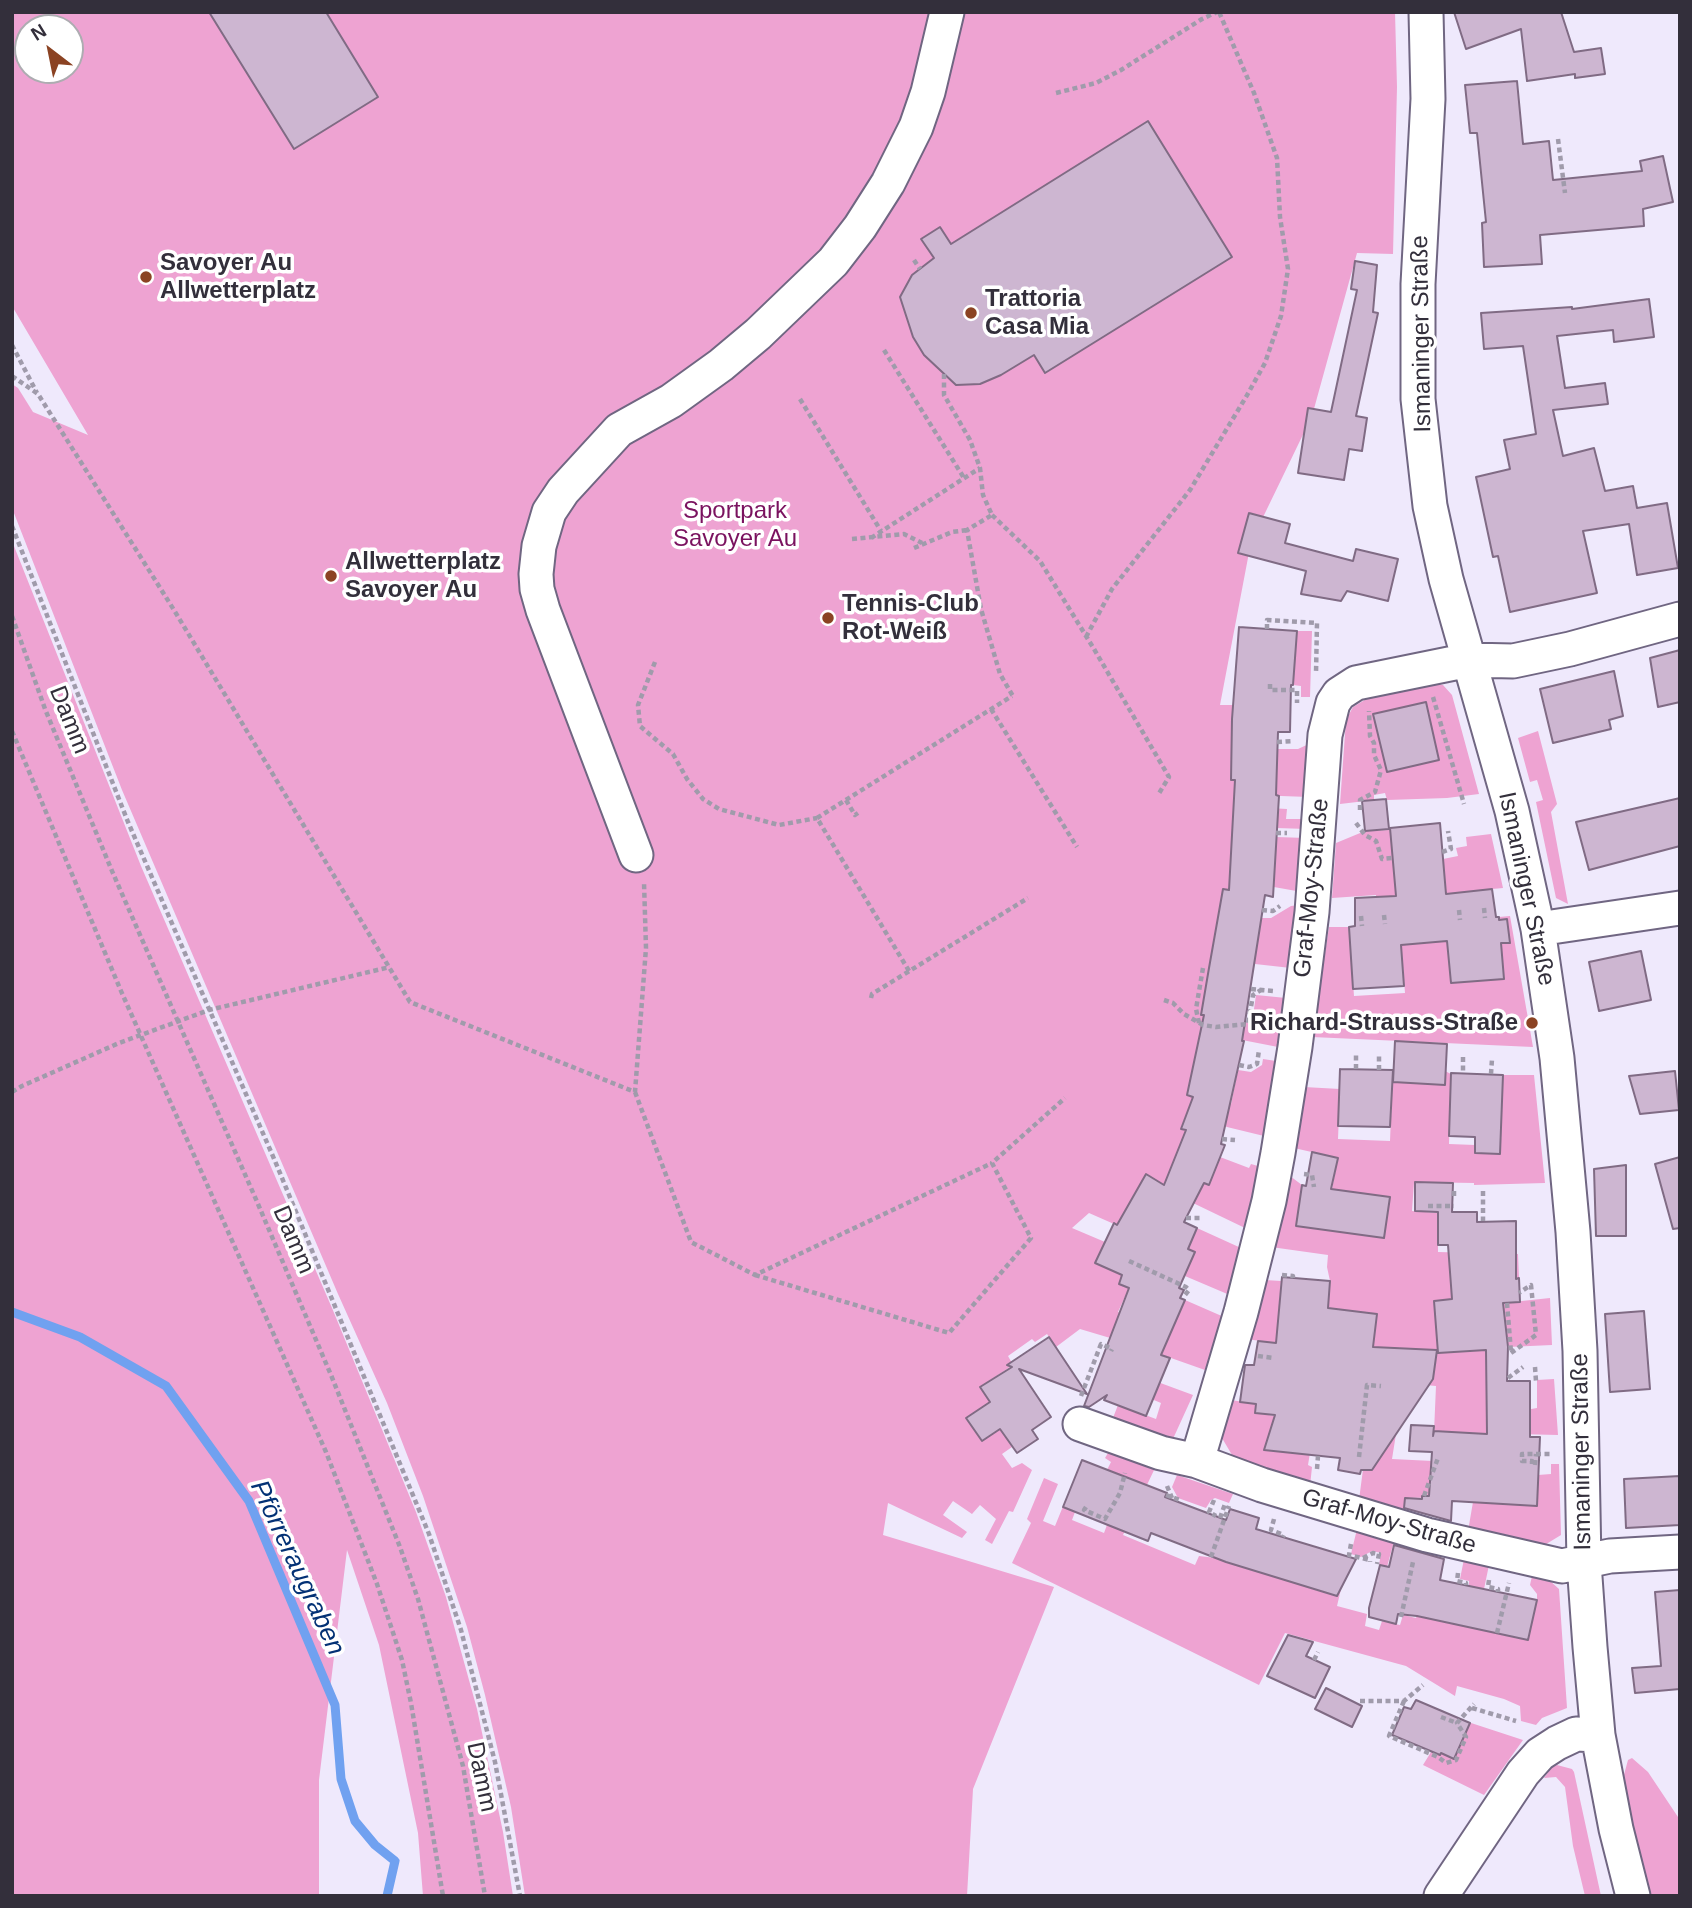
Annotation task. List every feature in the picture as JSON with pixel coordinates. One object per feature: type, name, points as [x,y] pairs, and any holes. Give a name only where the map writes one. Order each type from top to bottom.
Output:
[{"type":"street","points":[[636,855],[540,600],[536,574],[538,546],[546,520],[563,491],[619,430],[671,401],[721,365],[758,334],[833,262],[888,183],[916,127],[928,92],[947,12]]},
{"type":"street","name":"Ismaninger Straße","points":[[1426,12],[1428,99],[1418,284],[1418,399],[1430,506],[1446,579],[1511,811],[1538,929],[1557,1058],[1573,1232],[1580,1351],[1584,1563],[1598,1735],[1616,1829],[1633,1896]]},
{"type":"street","points":[[1469,660],[1513,661],[1570,649],[1680,619]]},
{"type":"street","name":"Graf-Moy-Straße","points":[[1197,1461],[1241,1312],[1269,1201],[1278,1153],[1312,912],[1325,735],[1329,715],[1339,694],[1356,683],[1469,660]]},
{"type":"street","points":[[1538,929],[1680,908]]},
{"type":"street","name":"Graf-Moy-Straße","points":[[1080,1410],[1161,1453],[1197,1461],[1262,1485],[1441,1539],[1562,1566],[1610,1556],[1680,1552]]},
{"type":"street","points":[[1441,1896],[1523,1773],[1540,1754],[1576,1734],[1598,1735]]},
{"type":"path","points":[[1056,93],[1096,82],[1121,70],[1202,19],[1218,12],[1254,93],[1277,158],[1280,217],[1289,269],[1280,316],[1265,363],[1190,490],[1112,589],[1086,638]]},
{"type":"path","points":[[1558,139],[1565,193]]},
{"type":"path","points":[[915,260],[920,269]]},
{"type":"path","points":[[12,345],[38,394],[174,610],[411,1002],[635,1092]]},
{"type":"path","points":[[884,350],[964,478]]},
{"type":"path","points":[[944,374],[944,395],[970,440],[980,468],[983,495],[992,515],[1040,561],[1169,777],[1158,795]]},
{"type":"path","points":[[12,376],[38,394]]},
{"type":"path","points":[[800,399],[881,531]]},
{"type":"path","points":[[872,538],[980,468]]},
{"type":"path","points":[[914,548],[952,532],[967,530],[992,515]]},
{"type":"path","points":[[12,526],[128,822],[275,1161],[429,1534],[461,1630],[495,1762],[520,1896]]},
{"type":"path","points":[[655,662],[638,705],[640,726],[673,754],[687,779],[703,799],[719,809],[779,825],[817,818],[1013,697],[1000,674],[981,609],[967,530]]},
{"type":"path","points":[[852,539],[904,534],[922,544]]},
{"type":"path","name":"Damm","points":[[12,616],[79,792],[331,1376],[400,1547],[418,1599],[463,1766],[485,1896]]},
{"type":"path","points":[[1267,629],[1267,620],[1317,623],[1316,681]]},
{"type":"path","points":[[1270,684],[1270,690],[1297,690],[1297,703]]},
{"type":"path","points":[[1430,685],[1464,804]]},
{"type":"path","points":[[1360,810],[1360,800],[1375,792],[1381,770],[1374,755],[1377,742],[1370,736],[1368,698]]},
{"type":"path","points":[[991,709],[1077,847]]},
{"type":"path","points":[[1432,729],[1440,724]]},
{"type":"path","points":[[12,731],[141,1035],[326,1452],[377,1584],[402,1660],[443,1896]]},
{"type":"path","points":[[1277,742],[1284,742]]},
{"type":"path","points":[[846,800],[855,815],[858,813]]},
{"type":"path","points":[[817,818],[909,971]]},
{"type":"path","points":[[1356,823],[1365,835],[1376,841],[1382,859],[1392,858]]},
{"type":"path","points":[[1442,852],[1451,849],[1448,831]]},
{"type":"path","points":[[1276,832],[1284,833]]},
{"type":"path","points":[[636,855],[644,877],[646,948],[635,1092],[691,1242],[755,1275],[949,1333],[1031,1238],[992,1163]]},
{"type":"path","points":[[871,998],[872,994],[1028,898]]},
{"type":"path","points":[[1483,908],[1485,918]]},
{"type":"path","points":[[1262,910],[1269,911]]},
{"type":"path","points":[[1459,910],[1460,920]]},
{"type":"path","points":[[1384,915],[1385,924]]},
{"type":"path","points":[[1361,916],[1362,926]]},
{"type":"path","points":[[12,1092],[141,1035],[209,1010],[390,967]]},
{"type":"path","points":[[1199,1024],[1196,1009],[1203,968]]},
{"type":"path","points":[[1164,1000],[1173,1003],[1199,1024],[1216,1027],[1248,1024],[1253,995],[1259,990],[1251,989]]},
{"type":"path","points":[[1239,1065],[1249,1067],[1257,1064],[1259,1050]]},
{"type":"path","points":[[1356,1052],[1356,1069]]},
{"type":"path","points":[[1379,1054],[1379,1070]]},
{"type":"path","points":[[1463,1057],[1463,1074]]},
{"type":"path","points":[[1491,1074],[1492,1059]]},
{"type":"path","points":[[755,1275],[992,1163],[1065,1098]]},
{"type":"path","points":[[1222,1139],[1234,1140]]},
{"type":"path","points":[[1312,1175],[1314,1187]]},
{"type":"path","points":[[1454,1191],[1454,1198]]},
{"type":"path","points":[[1483,1191],[1483,1222]]},
{"type":"path","points":[[1428,1206],[1454,1206]]},
{"type":"path","points":[[1186,1218],[1201,1218]]},
{"type":"path","points":[[1129,1261],[1189,1290],[1185,1295],[1182,1294]]},
{"type":"path","points":[[1283,1275],[1293,1278]]},
{"type":"path","points":[[1507,1303],[1511,1353],[1536,1335],[1531,1285],[1519,1293]]},
{"type":"path","points":[[1080,1410],[1101,1344],[1112,1349],[1111,1351]]},
{"type":"path","points":[[1507,1378],[1523,1367]]},
{"type":"path","points":[[1535,1367],[1535,1381]]},
{"type":"path","points":[[1359,1457],[1367,1385],[1381,1386]]},
{"type":"path","points":[[1536,1454],[1533,1464],[1532,1461],[1522,1461],[1522,1454],[1536,1454],[1559,1454]]},
{"type":"path","points":[[1424,1496],[1438,1458]]},
{"type":"path","points":[[1086,1507],[1084,1510],[1105,1519],[1124,1482],[1125,1467]]},
{"type":"path","points":[[1166,1495],[1180,1500]]},
{"type":"path","points":[[1211,1513],[1218,1517],[1226,1507],[1211,1557]]},
{"type":"path","points":[[1274,1532],[1284,1535],[1283,1537]]},
{"type":"path","points":[[1344,1536],[1352,1542],[1349,1555],[1370,1562]]},
{"type":"path","points":[[1362,1558],[1373,1553],[1379,1554],[1377,1564]]},
{"type":"path","points":[[1401,1617],[1413,1562]]},
{"type":"path","points":[[1457,1581],[1466,1585]]},
{"type":"path","points":[[1497,1633],[1509,1581]]},
{"type":"path","points":[[1488,1587],[1498,1589],[1498,1592]]},
{"type":"path","points":[[1314,1660],[1318,1652]]},
{"type":"path","points":[[1423,1685],[1404,1701],[1390,1735],[1447,1763],[1456,1760],[1466,1737],[1457,1723],[1441,1717]]},
{"type":"path","points":[[1360,1701],[1404,1701]]},
{"type":"path","points":[[1457,1723],[1473,1706],[1516,1721]]},
{"type":"green space","name":"Sportpark Savoyer Au","points":[[12,12],[1395,12],[1397,87],[1393,254],[1357,253],[1312,416],[1251,542],[1220,705],[1252,705],[1277,749],[1298,749],[1313,742],[1309,797],[1253,795],[1252,807],[1287,809],[1286,819],[1307,819],[1307,829],[1276,828],[1233,817],[1230,868],[1276,837],[1306,838],[1302,892],[1257,884],[1255,894],[1223,889],[1214,941],[1261,918],[1271,918],[1291,906],[1300,905],[1291,968],[1246,963],[1244,974],[1209,968],[1201,1015],[1252,1023],[1256,995],[1286,998],[1278,1047],[1237,1039],[1187,1095],[1231,1104],[1238,1070],[1251,1072],[1262,1065],[1263,1059],[1276,1061],[1264,1136],[1227,1127],[1187,1112],[1181,1128],[1186,1130],[1171,1169],[1220,1157],[1249,1168],[1251,1164],[1258,1166],[1245,1228],[1193,1203],[1146,1174],[1132,1198],[1188,1249],[1197,1228],[1241,1248],[1232,1296],[1105,1242],[1122,1275],[1119,1284],[1129,1288],[1118,1312],[1170,1334],[1185,1300],[1224,1317],[1205,1370],[1080,1329],[1056,1347],[1047,1334],[1035,1342],[1032,1339],[1008,1356],[1013,1365],[980,1387],[990,1402],[966,1418],[982,1441],[1001,1429],[1012,1447],[1002,1454],[1012,1468],[1022,1463],[1032,1470],[1013,1512],[1009,1511],[992,1544],[985,1540],[996,1519],[980,1505],[972,1514],[953,1501],[943,1515],[967,1532],[962,1538],[888,1503],[883,1535],[1054,1587],[973,1789],[967,1896],[525,1896],[511,1807],[485,1695],[467,1627],[423,1496],[387,1403],[122,790],[12,508],[12,384],[18,388],[33,412],[88,435],[12,306]],"holes":[[[1089,1213],[1114,1224],[1105,1242],[1072,1228]]]},
{"type":"green space","points":[[12,541],[141,866],[332,1308],[416,1512],[446,1597],[477,1709],[503,1832],[513,1896],[423,1896],[418,1833],[379,1645],[347,1550],[319,1780],[319,1896],[12,1896]]},
{"type":"green space","points":[[1297,631],[1312,631],[1310,697],[1301,697],[1301,686],[1293,685]]},
{"type":"green space","points":[[1435,684],[1443,685],[1452,695],[1479,794],[1387,800],[1385,793],[1374,795],[1374,800],[1340,804],[1346,720],[1353,707],[1368,698]],"holes":[[[1426,702],[1439,760],[1387,772],[1374,714]]]},
{"type":"green space","points":[[1538,731],[1557,804],[1551,812],[1568,904],[1556,898],[1536,802],[1543,800],[1537,780],[1530,782],[1518,738]]},
{"type":"green space","points":[[1390,830],[1396,898],[1376,907],[1376,895],[1332,898],[1336,843],[1365,831]]},
{"type":"green space","points":[[1491,834],[1503,888],[1471,891],[1447,904],[1443,859],[1458,856],[1456,848],[1467,846],[1466,837]]},
{"type":"green space","points":[[1510,916],[1533,1047],[1312,1037],[1329,927],[1349,927],[1354,996],[1405,993],[1400,929],[1423,927],[1425,943],[1447,941],[1451,983],[1504,979],[1499,917]]},
{"type":"green space","points":[[1393,1068],[1445,1071],[1451,1074],[1449,1144],[1475,1145],[1475,1153],[1500,1153],[1503,1075],[1534,1075],[1545,1183],[1474,1185],[1414,1182],[1412,1211],[1438,1213],[1438,1252],[1518,1254],[1519,1278],[1451,1283],[1452,1299],[1435,1301],[1437,1342],[1506,1338],[1503,1303],[1550,1298],[1552,1345],[1508,1347],[1486,1361],[1486,1417],[1537,1408],[1537,1380],[1554,1379],[1558,1435],[1434,1432],[1436,1386],[1402,1383],[1401,1348],[1280,1344],[1247,1339],[1265,1280],[1281,1281],[1278,1319],[1326,1324],[1330,1281],[1328,1255],[1271,1247],[1286,1173],[1384,1237],[1390,1197],[1332,1189],[1338,1158],[1294,1148],[1304,1087],[1340,1089],[1338,1139],[1390,1141]]},
{"type":"green space","points":[[1155,1381],[1193,1395],[1172,1441],[1111,1423],[1118,1405],[1156,1419],[1161,1403],[1149,1398]]},
{"type":"green space","points":[[1231,1400],[1256,1404],[1255,1413],[1315,1422],[1308,1465],[1312,1467],[1310,1486],[1239,1462],[1232,1455],[1222,1438]]},
{"type":"green space","points":[[1368,1431],[1396,1434],[1392,1459],[1453,1462],[1452,1497],[1405,1498],[1403,1516],[1359,1500]]},
{"type":"green space","points":[[1111,1448],[1156,1466],[1123,1535],[1195,1565],[1199,1556],[1216,1558],[1319,1591],[1328,1567],[1345,1572],[1337,1606],[1367,1614],[1365,1626],[1379,1630],[1382,1621],[1400,1625],[1403,1615],[1416,1618],[1422,1593],[1436,1620],[1528,1640],[1537,1600],[1537,1594],[1530,1585],[1532,1576],[1549,1580],[1559,1589],[1567,1708],[1542,1718],[1536,1725],[1521,1721],[1520,1706],[1504,1699],[1457,1686],[1455,1696],[1406,1666],[1285,1633],[1259,1685],[1012,1563],[1031,1523],[1027,1519],[1044,1478],[1058,1484],[1043,1521],[1055,1526],[1066,1499],[1070,1501],[1075,1512],[1072,1520],[1104,1533],[1113,1509],[1120,1475],[1107,1470],[1111,1462],[1105,1458]]},
{"type":"green space","points":[[1551,1464],[1559,1464],[1561,1535],[1543,1546],[1468,1531],[1473,1502],[1536,1505],[1538,1475],[1551,1474]]},
{"type":"green space","points":[[1177,1475],[1233,1494],[1229,1503],[1215,1498],[1206,1508],[1178,1498],[1172,1487]]},
{"type":"green space","points":[[1357,1529],[1394,1541],[1387,1567],[1379,1565],[1381,1553],[1372,1551],[1361,1557],[1351,1554]]},
{"type":"green space","points":[[1464,1559],[1489,1565],[1484,1589],[1469,1586],[1469,1581],[1460,1579]]},
{"type":"green space","points":[[1465,1721],[1523,1740],[1484,1795],[1423,1765],[1431,1752],[1440,1755]]},
{"type":"green space","points":[[1632,1758],[1648,1772],[1680,1820],[1680,1896],[1650,1896],[1638,1860],[1622,1782],[1628,1760]]},
{"type":"green space","points":[[1557,1765],[1574,1772],[1601,1896],[1585,1896],[1573,1846],[1565,1787],[1556,1777],[1544,1778],[1552,1767]]},
{"type":"building","points":[[209,12],[326,12],[378,97],[294,149]]},
{"type":"building","points":[[1454,12],[1561,12],[1574,52],[1601,48],[1605,74],[1575,78],[1575,74],[1527,81],[1521,29],[1466,49]]},
{"type":"building","points":[[1517,81],[1523,144],[1549,141],[1553,180],[1642,171],[1640,161],[1663,156],[1673,202],[1643,209],[1644,226],[1540,235],[1542,264],[1484,267],[1482,223],[1486,222],[1477,133],[1470,133],[1465,85]]},
{"type":"building","points":[[1148,121],[1232,257],[1045,373],[1034,355],[980,384],[956,385],[924,355],[913,337],[900,297],[912,275],[934,258],[921,239],[940,227],[951,244]]},
{"type":"building","points":[[1355,261],[1377,265],[1373,312],[1378,313],[1356,416],[1367,418],[1362,451],[1349,449],[1344,480],[1298,473],[1308,408],[1331,412],[1357,290],[1351,289]]},
{"type":"building","points":[[1649,299],[1654,337],[1614,342],[1613,330],[1557,336],[1565,388],[1605,383],[1608,404],[1553,410],[1563,456],[1594,448],[1605,491],[1633,486],[1637,508],[1667,503],[1678,568],[1637,575],[1629,524],[1583,531],[1597,593],[1510,612],[1498,556],[1493,557],[1476,477],[1510,469],[1504,440],[1536,434],[1523,346],[1484,349],[1481,313],[1572,309]]},
{"type":"building","points":[[1249,513],[1290,524],[1285,543],[1353,561],[1356,549],[1398,559],[1388,601],[1347,591],[1341,601],[1301,594],[1306,571],[1238,553]]},
{"type":"building","points":[[1239,627],[1297,631],[1291,685],[1290,732],[1278,732],[1276,795],[1279,796],[1273,897],[1265,895],[1244,1041],[1221,1144],[1225,1145],[1209,1185],[1204,1183],[1184,1222],[1197,1228],[1188,1249],[1195,1252],[1179,1288],[1184,1290],[1180,1298],[1185,1300],[1161,1355],[1170,1358],[1146,1416],[1104,1400],[1107,1395],[1089,1407],[1084,1406],[1129,1288],[1119,1284],[1122,1275],[1095,1263],[1114,1223],[1117,1225],[1146,1174],[1164,1185],[1186,1130],[1181,1129],[1193,1097],[1187,1095],[1204,1015],[1201,1015],[1223,889],[1229,890],[1235,780],[1231,780],[1232,719]]},
{"type":"building","points":[[1680,650],[1680,702],[1658,707],[1650,658]]},
{"type":"building","points":[[1614,671],[1623,716],[1609,720],[1611,729],[1553,743],[1540,689]]},
{"type":"building","points":[[1426,702],[1439,760],[1387,772],[1373,714]]},
{"type":"building","points":[[1680,798],[1680,846],[1589,870],[1576,822]]},
{"type":"building","points":[[1386,799],[1389,829],[1365,831],[1362,801]]},
{"type":"building","points":[[1440,823],[1446,894],[1492,889],[1496,917],[1499,917],[1499,920],[1507,919],[1510,943],[1501,943],[1504,979],[1451,983],[1447,941],[1401,945],[1404,986],[1353,989],[1349,927],[1355,926],[1355,898],[1396,896],[1390,828]]},
{"type":"building","points":[[1641,951],[1651,1000],[1599,1011],[1589,962]]},
{"type":"building","points":[[1395,1041],[1447,1044],[1445,1085],[1393,1082]]},
{"type":"building","points":[[1340,1069],[1393,1070],[1390,1127],[1338,1126]]},
{"type":"building","points":[[1675,1071],[1679,1110],[1640,1114],[1629,1076]]},
{"type":"building","points":[[1451,1073],[1503,1075],[1500,1154],[1475,1153],[1475,1137],[1449,1136]]},
{"type":"building","points":[[1312,1152],[1338,1158],[1331,1189],[1390,1197],[1384,1238],[1296,1226],[1302,1185],[1306,1186]]},
{"type":"building","points":[[1680,1157],[1680,1228],[1673,1229],[1655,1164]]},
{"type":"building","points":[[1626,1165],[1626,1236],[1596,1236],[1594,1169]]},
{"type":"building","points":[[1415,1182],[1453,1183],[1452,1212],[1477,1212],[1477,1222],[1516,1221],[1516,1279],[1519,1278],[1520,1302],[1503,1303],[1508,1347],[1507,1381],[1530,1381],[1530,1437],[1540,1437],[1537,1506],[1452,1501],[1451,1521],[1404,1508],[1405,1498],[1422,1499],[1422,1496],[1429,1496],[1432,1452],[1409,1451],[1411,1425],[1434,1426],[1433,1436],[1434,1431],[1487,1434],[1486,1350],[1438,1353],[1434,1301],[1452,1299],[1448,1245],[1438,1245],[1438,1212],[1415,1211]]},
{"type":"building","points":[[1282,1277],[1330,1281],[1328,1308],[1377,1314],[1373,1347],[1437,1350],[1433,1379],[1372,1470],[1361,1470],[1360,1474],[1338,1470],[1340,1458],[1264,1450],[1275,1415],[1255,1413],[1256,1404],[1240,1402],[1245,1365],[1254,1365],[1258,1341],[1276,1343]]},
{"type":"building","points":[[1644,1311],[1650,1389],[1610,1392],[1605,1314]]},
{"type":"building","points":[[1049,1337],[1087,1394],[1019,1369],[1051,1417],[1032,1430],[1038,1439],[1017,1453],[1000,1429],[982,1441],[966,1418],[990,1402],[980,1387],[1012,1367],[1007,1365]]},
{"type":"building","points":[[1082,1460],[1167,1493],[1165,1497],[1226,1520],[1230,1509],[1259,1518],[1256,1529],[1356,1559],[1337,1596],[1226,1562],[1151,1533],[1148,1541],[1063,1507]]},
{"type":"building","points":[[1680,1476],[1680,1525],[1626,1528],[1624,1479]]},
{"type":"building","points":[[1394,1545],[1444,1559],[1440,1580],[1537,1600],[1528,1640],[1417,1616],[1398,1614],[1396,1624],[1369,1617],[1380,1565],[1389,1567]]},
{"type":"building","points":[[1680,1590],[1680,1689],[1635,1693],[1632,1668],[1661,1666],[1655,1592]]},
{"type":"building","points":[[1288,1635],[1313,1642],[1306,1656],[1330,1667],[1315,1698],[1267,1676]]},
{"type":"building","points":[[1326,1688],[1362,1706],[1352,1727],[1315,1709]]},
{"type":"building","points":[[1416,1700],[1470,1723],[1454,1759],[1392,1735],[1404,1707],[1411,1709]]},
{"type":"waterway","name":"Pförreraugraben","points":[[12,1312],[80,1337],[166,1386],[249,1501],[335,1705],[341,1779],[355,1821],[375,1845],[395,1861],[387,1896]]},
{"type":"place","name":"Savoyer Au Allwetterplatz","points":[[146,277]]},
{"type":"place","name":"Trattoria Casa Mia","points":[[971,313]]},
{"type":"place","name":"Allwetterplatz Savoyer Au","points":[[331,576]]},
{"type":"place","name":"Tennis-Club Rot-Weiß","points":[[828,618]]},
{"type":"place","name":"Richard-Strauss-Straße","points":[[1532,1023]]}]
